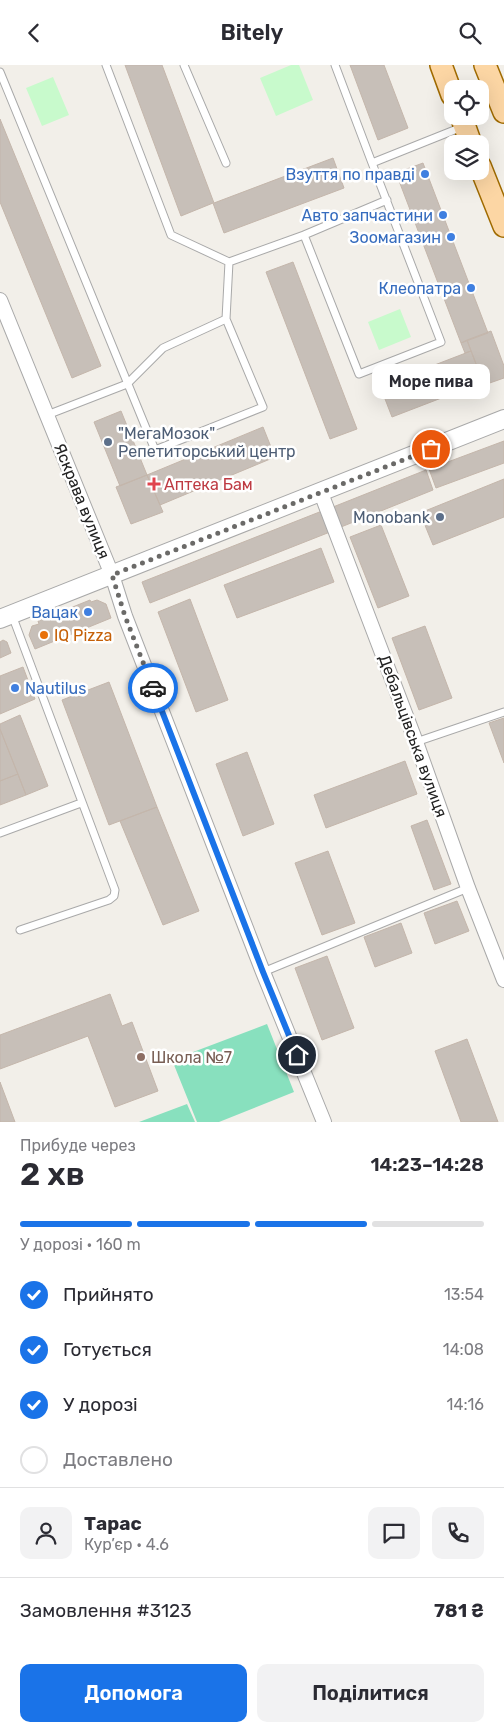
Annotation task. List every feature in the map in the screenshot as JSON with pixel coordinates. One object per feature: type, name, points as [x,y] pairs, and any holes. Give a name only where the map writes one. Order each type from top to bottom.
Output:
[{"type":"main road","points":[[441,65],[446,80]]},
{"type":"main road","points":[[485,65],[504,112]]},
{"type":"main road","points":[[486,180],[504,226]]},
{"type":"street","name":"Яскрава вулиця","points":[[0,299],[112,575],[125,616],[263,972],[324,1122]]},
{"type":"street","points":[[6,617],[504,419]]},
{"type":"street","name":"Дебальцівська вулиця","points":[[321,493],[504,980]]},
{"type":"lane","points":[[106,65],[171,235],[229,262],[304,235],[387,200]]},
{"type":"lane","points":[[184,65],[226,163]]},
{"type":"lane","points":[[304,235],[359,374],[441,342],[336,65]]},
{"type":"lane","points":[[0,72],[155,451],[262,407],[226,319],[229,262]]},
{"type":"lane","points":[[372,163],[465,129]]},
{"type":"lane","points":[[47,415],[127,384],[163,348],[226,319]]},
{"type":"lane","points":[[6,617],[115,890],[114,896],[109,900],[20,930]]},
{"type":"lane","points":[[416,742],[504,712]]},
{"type":"lane","points":[[0,833],[81,803]]},
{"type":"lane","points":[[263,972],[468,888]]},
{"type":"green space","points":[[291,65],[299,65],[313,100],[276,116],[260,78]]},
{"type":"green space","points":[[53,77],[69,115],[42,126],[26,88]]},
{"type":"green space","points":[[400,309],[411,337],[379,350],[368,322]]},
{"type":"green space","points":[[267,1024],[294,1092],[219,1122],[197,1122],[172,1060]]},
{"type":"green space","points":[[187,1104],[195,1122],[139,1122]]},
{"type":"building","points":[[125,65],[162,65],[214,203],[333,158],[344,188],[224,233],[213,203],[181,216]]},
{"type":"building","points":[[350,65],[384,65],[408,128],[378,140]]},
{"type":"building","points":[[0,119],[101,366],[72,378],[0,202]]},
{"type":"building","points":[[423,163],[488,333],[461,343],[396,173]]},
{"type":"building","points":[[293,262],[357,429],[330,439],[266,272]]},
{"type":"building","points":[[491,331],[504,366],[504,378],[484,385],[467,340]]},
{"type":"building","points":[[467,340],[471,351],[465,353],[461,343]]},
{"type":"building","points":[[471,351],[483,382],[392,417],[380,386]]},
{"type":"building","points":[[121,411],[147,475],[120,486],[94,422]]},
{"type":"building","points":[[263,427],[275,457],[160,505],[147,475]]},
{"type":"building","points":[[504,441],[504,463],[436,488],[429,469]]},
{"type":"building","points":[[426,470],[433,490],[341,527],[333,507]]},
{"type":"building","points":[[147,475],[163,512],[131,524],[116,487]]},
{"type":"building","points":[[504,479],[504,517],[433,545],[420,513]]},
{"type":"building","points":[[322,511],[330,532],[150,603],[142,582]]},
{"type":"building","points":[[381,525],[409,596],[378,608],[350,537]]},
{"type":"building","points":[[321,548],[334,582],[237,618],[224,585]]},
{"type":"building","points":[[190,599],[228,700],[196,712],[158,612]]},
{"type":"building","name":"IQ Pizza","points":[[90,600],[91,602],[97,600],[106,604],[111,618],[35,649],[29,635],[32,626],[39,624],[38,621]]},
{"type":"building","points":[[425,626],[452,698],[419,710],[392,638]]},
{"type":"building","points":[[3,640],[7,642],[11,653],[0,658],[0,642]]},
{"type":"building","name":"Nautilus","points":[[23,667],[35,699],[0,714],[0,676]]},
{"type":"building","points":[[109,682],[157,807],[109,825],[62,700]]},
{"type":"building","points":[[20,715],[48,786],[26,795],[0,729],[0,724]]},
{"type":"building","points":[[504,718],[504,763],[489,723]]},
{"type":"building","points":[[0,729],[18,774],[0,781]]},
{"type":"building","points":[[247,752],[274,824],[243,836],[216,764]]},
{"type":"building","points":[[405,761],[417,794],[326,828],[314,795]]},
{"type":"building","points":[[18,774],[26,795],[0,805],[0,781]]},
{"type":"building","points":[[157,807],[199,911],[163,925],[120,821]]},
{"type":"building","points":[[427,820],[451,884],[434,890],[411,826]]},
{"type":"building","points":[[328,851],[355,923],[322,935],[295,863]]},
{"type":"building","points":[[457,901],[469,931],[435,944],[424,913]]},
{"type":"building","points":[[401,923],[412,953],[375,967],[364,937]]},
{"type":"building","points":[[327,956],[354,1028],[322,1040],[295,968]]},
{"type":"building","points":[[110,994],[122,1026],[132,1022],[158,1091],[115,1107],[88,1036],[0,1069],[0,1035]]},
{"type":"building","points":[[467,1039],[498,1122],[461,1122],[435,1051]]},
{"type":"building","points":[[0,1082],[15,1122],[0,1122]]},
{"type":"way so far","points":[[153,688],[125,616],[112,575],[431,449]]},
{"type":"place","name":"Взуття по правді","points":[[425,174]]},
{"type":"place","name":"Авто запчастини","points":[[443,215]]},
{"type":"place","name":"Зоомагазин","points":[[451,237]]},
{"type":"place","name":"Клеопатра","points":[[471,288]]},
{"type":"place","name":"\"МегаМозок\" Репетиторський центр","points":[[108,442]]},
{"type":"place","name":"Море пива","points":[[431,449]]},
{"type":"place","name":"Аптека Бам","points":[[154,484]]},
{"type":"place","name":"Monobank","points":[[440,517]]},
{"type":"place","name":"Вацак","points":[[88,612]]},
{"type":"place","name":"IQ Pizza","points":[[44,635]]},
{"type":"place","name":"Nautilus","points":[[15,688]]},
{"type":"place","name":"Школа №7","points":[[141,1057]]},
{"type":"route","points":[[153,688],[297,1055]]}]
